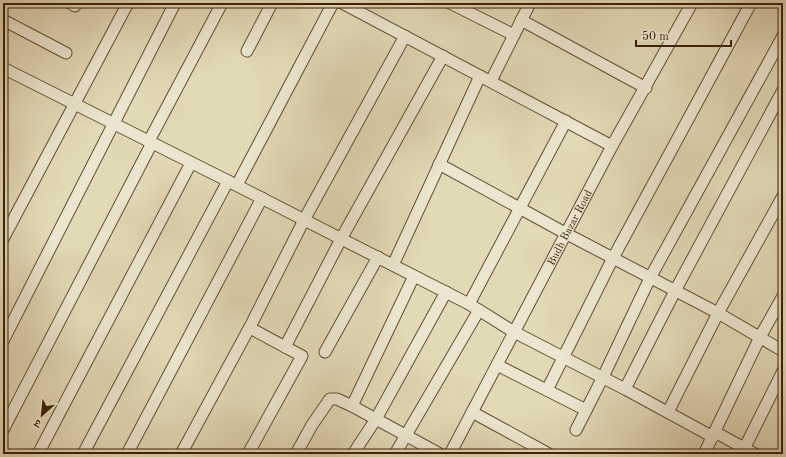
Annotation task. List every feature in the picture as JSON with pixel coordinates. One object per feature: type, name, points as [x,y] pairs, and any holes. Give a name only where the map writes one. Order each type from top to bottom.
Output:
[{"type":"street","points":[[3,239],[128,3]]},
{"type":"street","points":[[3,341],[175,3]]},
{"type":"street","points":[[3,430],[222,3]]},
{"type":"street","points":[[247,51],[272,3]]},
{"type":"street","points":[[83,454],[333,3]]},
{"type":"street","points":[[342,3],[612,146]]},
{"type":"street","points":[[450,3],[514,35]]},
{"type":"street","points":[[491,81],[530,3]]},
{"type":"street","name":"Budh Bazar Road","points":[[450,454],[565,233],[692,3]]},
{"type":"street","points":[[547,390],[613,258],[751,3]]},
{"type":"street","points":[[3,20],[66,53]]},
{"type":"street","points":[[521,20],[646,88]]},
{"type":"street","points":[[181,454],[250,328],[304,220],[405,36]]},
{"type":"street","points":[[576,430],[650,278],[783,36]]},
{"type":"street","points":[[286,347],[342,239],[443,56]]},
{"type":"street","points":[[3,68],[446,292],[469,304],[514,332],[668,412],[755,454]]},
{"type":"street","points":[[393,265],[480,76]]},
{"type":"street","points":[[626,389],[675,291],[783,90]]},
{"type":"street","points":[[469,304],[566,121]]},
{"type":"street","points":[[38,454],[192,163]]},
{"type":"street","points":[[439,164],[565,233],[718,313],[783,351]]},
{"type":"street","points":[[668,412],[718,313],[783,196]]},
{"type":"street","points":[[127,454],[262,198]]},
{"type":"street","points":[[325,352],[378,258]]},
{"type":"street","points":[[352,406],[414,276]]},
{"type":"street","points":[[353,454],[376,419],[446,292]]},
{"type":"street","points":[[704,454],[760,338],[783,296]]},
{"type":"street","points":[[395,454],[479,310]]},
{"type":"street","points":[[248,454],[302,356],[250,328]]},
{"type":"street","points":[[497,365],[586,410]]},
{"type":"street","points":[[744,449],[783,371]]},
{"type":"street","points":[[296,454],[312,425],[330,399],[337,399],[352,406],[440,454]]},
{"type":"street","points":[[472,412],[544,453]]}]
